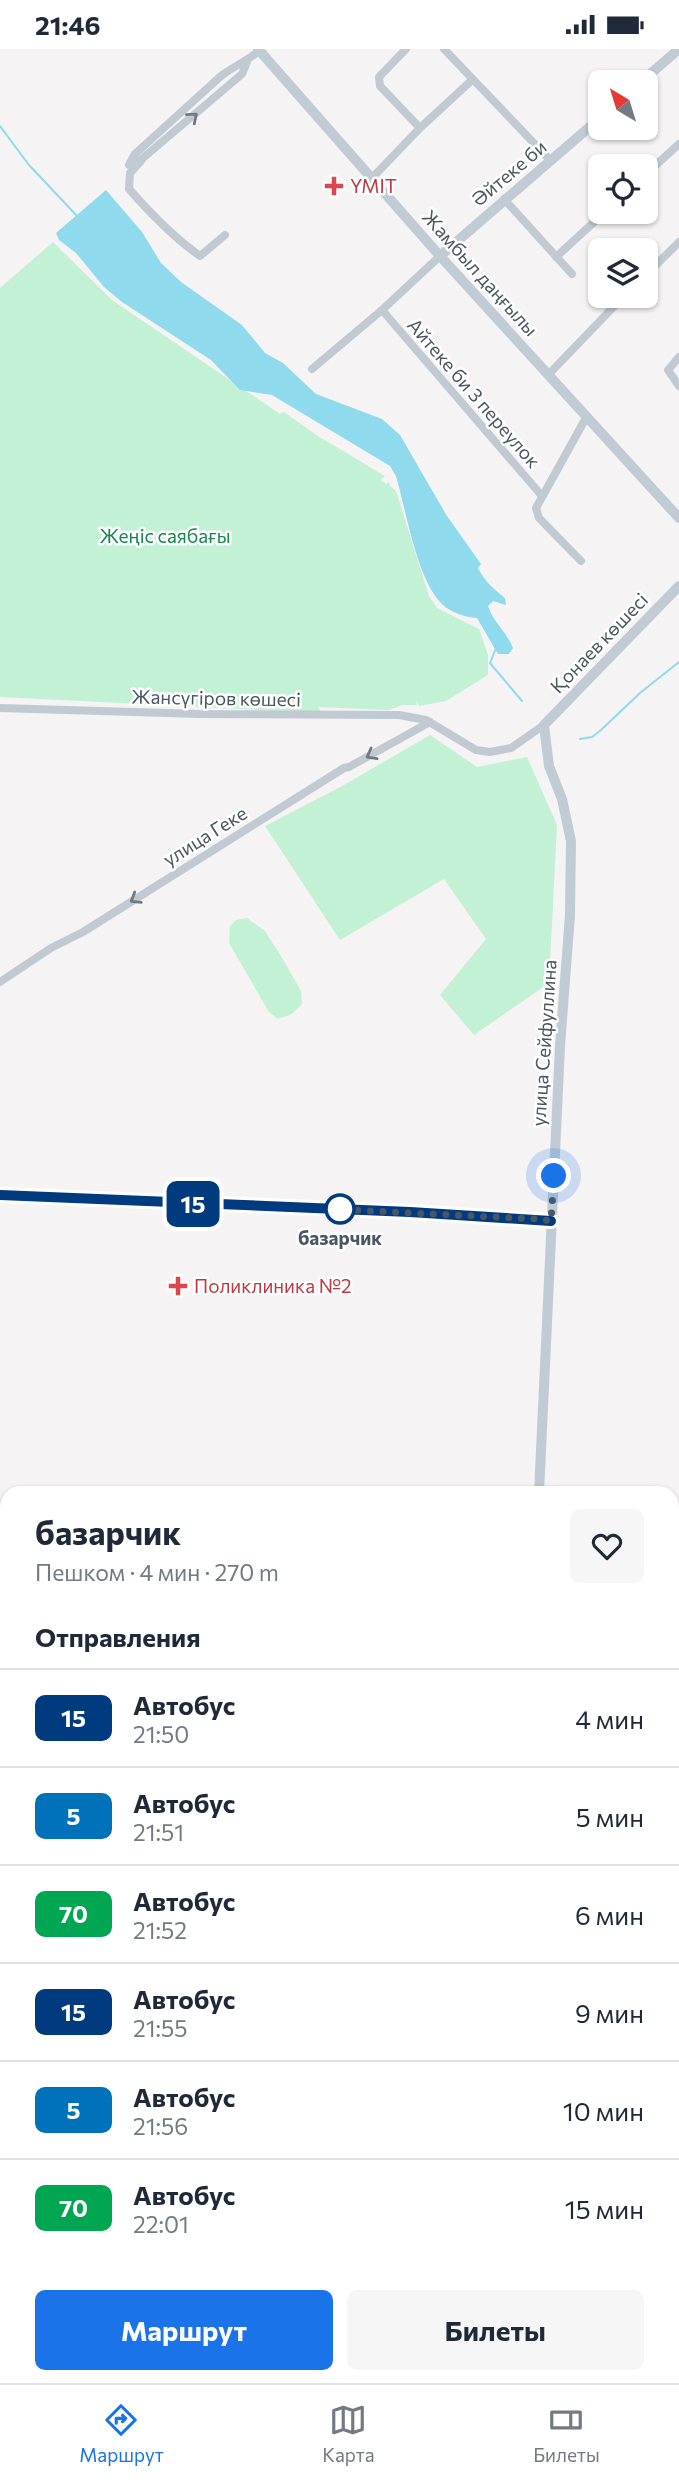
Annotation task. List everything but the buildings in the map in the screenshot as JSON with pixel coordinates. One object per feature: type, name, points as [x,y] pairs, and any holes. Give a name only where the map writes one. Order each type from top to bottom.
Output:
[{"type":"street","points":[[406,49],[379,77],[380,86],[420,128]]},
{"type":"street","points":[[444,49],[551,161]]},
{"type":"street","points":[[655,70],[679,49]]},
{"type":"street","points":[[225,235],[200,256],[154,218],[129,189],[130,173],[141,161],[129,165],[135,154],[221,76],[234,66],[247,62],[260,50]]},
{"type":"street","name":"Жамбыл даңғылы","points":[[260,50],[440,256],[679,518]]},
{"type":"street","points":[[372,179],[420,128],[472,80]]},
{"type":"street","name":"Әйтеке би","points":[[440,256],[588,129]]},
{"type":"street","points":[[658,163],[679,144]]},
{"type":"street","points":[[504,199],[572,274]]},
{"type":"street","points":[[556,257],[592,224]]},
{"type":"street","points":[[658,263],[679,242]]},
{"type":"street","points":[[312,369],[440,256]]},
{"type":"street","points":[[549,374],[613,308]]},
{"type":"street","name":"Айтеке би 3 переулок","points":[[382,310],[466,411],[542,496]]},
{"type":"street","points":[[679,357],[668,370],[679,386]]},
{"type":"street","points":[[581,561],[539,518],[536,509],[587,416]]},
{"type":"street","name":"Қонаев көшесі","points":[[544,725],[679,586]]},
{"type":"street","name":"Жансүгіров көшесі","points":[[0,708],[200,714],[399,715],[430,722],[477,750],[490,752],[511,748],[544,725]]},
{"type":"street","name":"улица Геке","points":[[0,982],[344,768],[430,722]]},
{"type":"street","name":"улица Сейфуллина","points":[[539,1486],[551,1221],[570,915],[571,841],[562,799],[549,766],[544,725]]},
{"type":"street","points":[[0,1195],[428,1213],[551,1221]]},
{"type":"green space","name":"Жеңіс саябағы","points":[[53,242],[112,300],[280,414],[284,412],[385,476],[381,480],[386,484],[389,482],[396,491],[429,596],[437,608],[479,629],[488,655],[488,675],[446,701],[419,706],[416,700],[417,705],[402,705],[389,710],[318,707],[322,713],[0,697],[0,288]]},
{"type":"green space","points":[[430,735],[477,767],[527,757],[557,825],[549,983],[474,1035],[440,995],[486,939],[444,879],[340,940],[265,826],[344,785]]},
{"type":"green space","points":[[247,918],[265,931],[301,991],[302,1004],[292,1014],[278,1019],[269,1012],[229,943],[230,926],[236,920]]},
{"type":"water","points":[[106,190],[142,232],[161,263],[181,282],[242,325],[265,353],[283,363],[316,394],[382,419],[400,435],[447,516],[481,564],[478,568],[481,573],[505,598],[506,605],[493,601],[488,606],[513,648],[509,654],[498,654],[477,618],[450,610],[433,593],[419,562],[396,476],[390,466],[272,395],[240,390],[211,360],[122,302],[104,287],[76,253],[59,240],[56,233]]},
{"type":"waterway","points":[[0,126],[29,165],[78,217]]},
{"type":"waterway","points":[[496,648],[490,663],[522,701]]},
{"type":"waterway","points":[[580,739],[592,737],[679,662]]},
{"type":"bus line","name":"15","points":[[0,1195],[410,1212],[551,1221]]},
{"type":"place","name":"YMIT","points":[[334,186]]},
{"type":"place","name":"базарчик","points":[[340,1209]]},
{"type":"place","name":"Поликлиника №2","points":[[178,1286]]},
{"type":"route","points":[[340,1209],[330,1209],[551,1221],[554,1176]]}]
